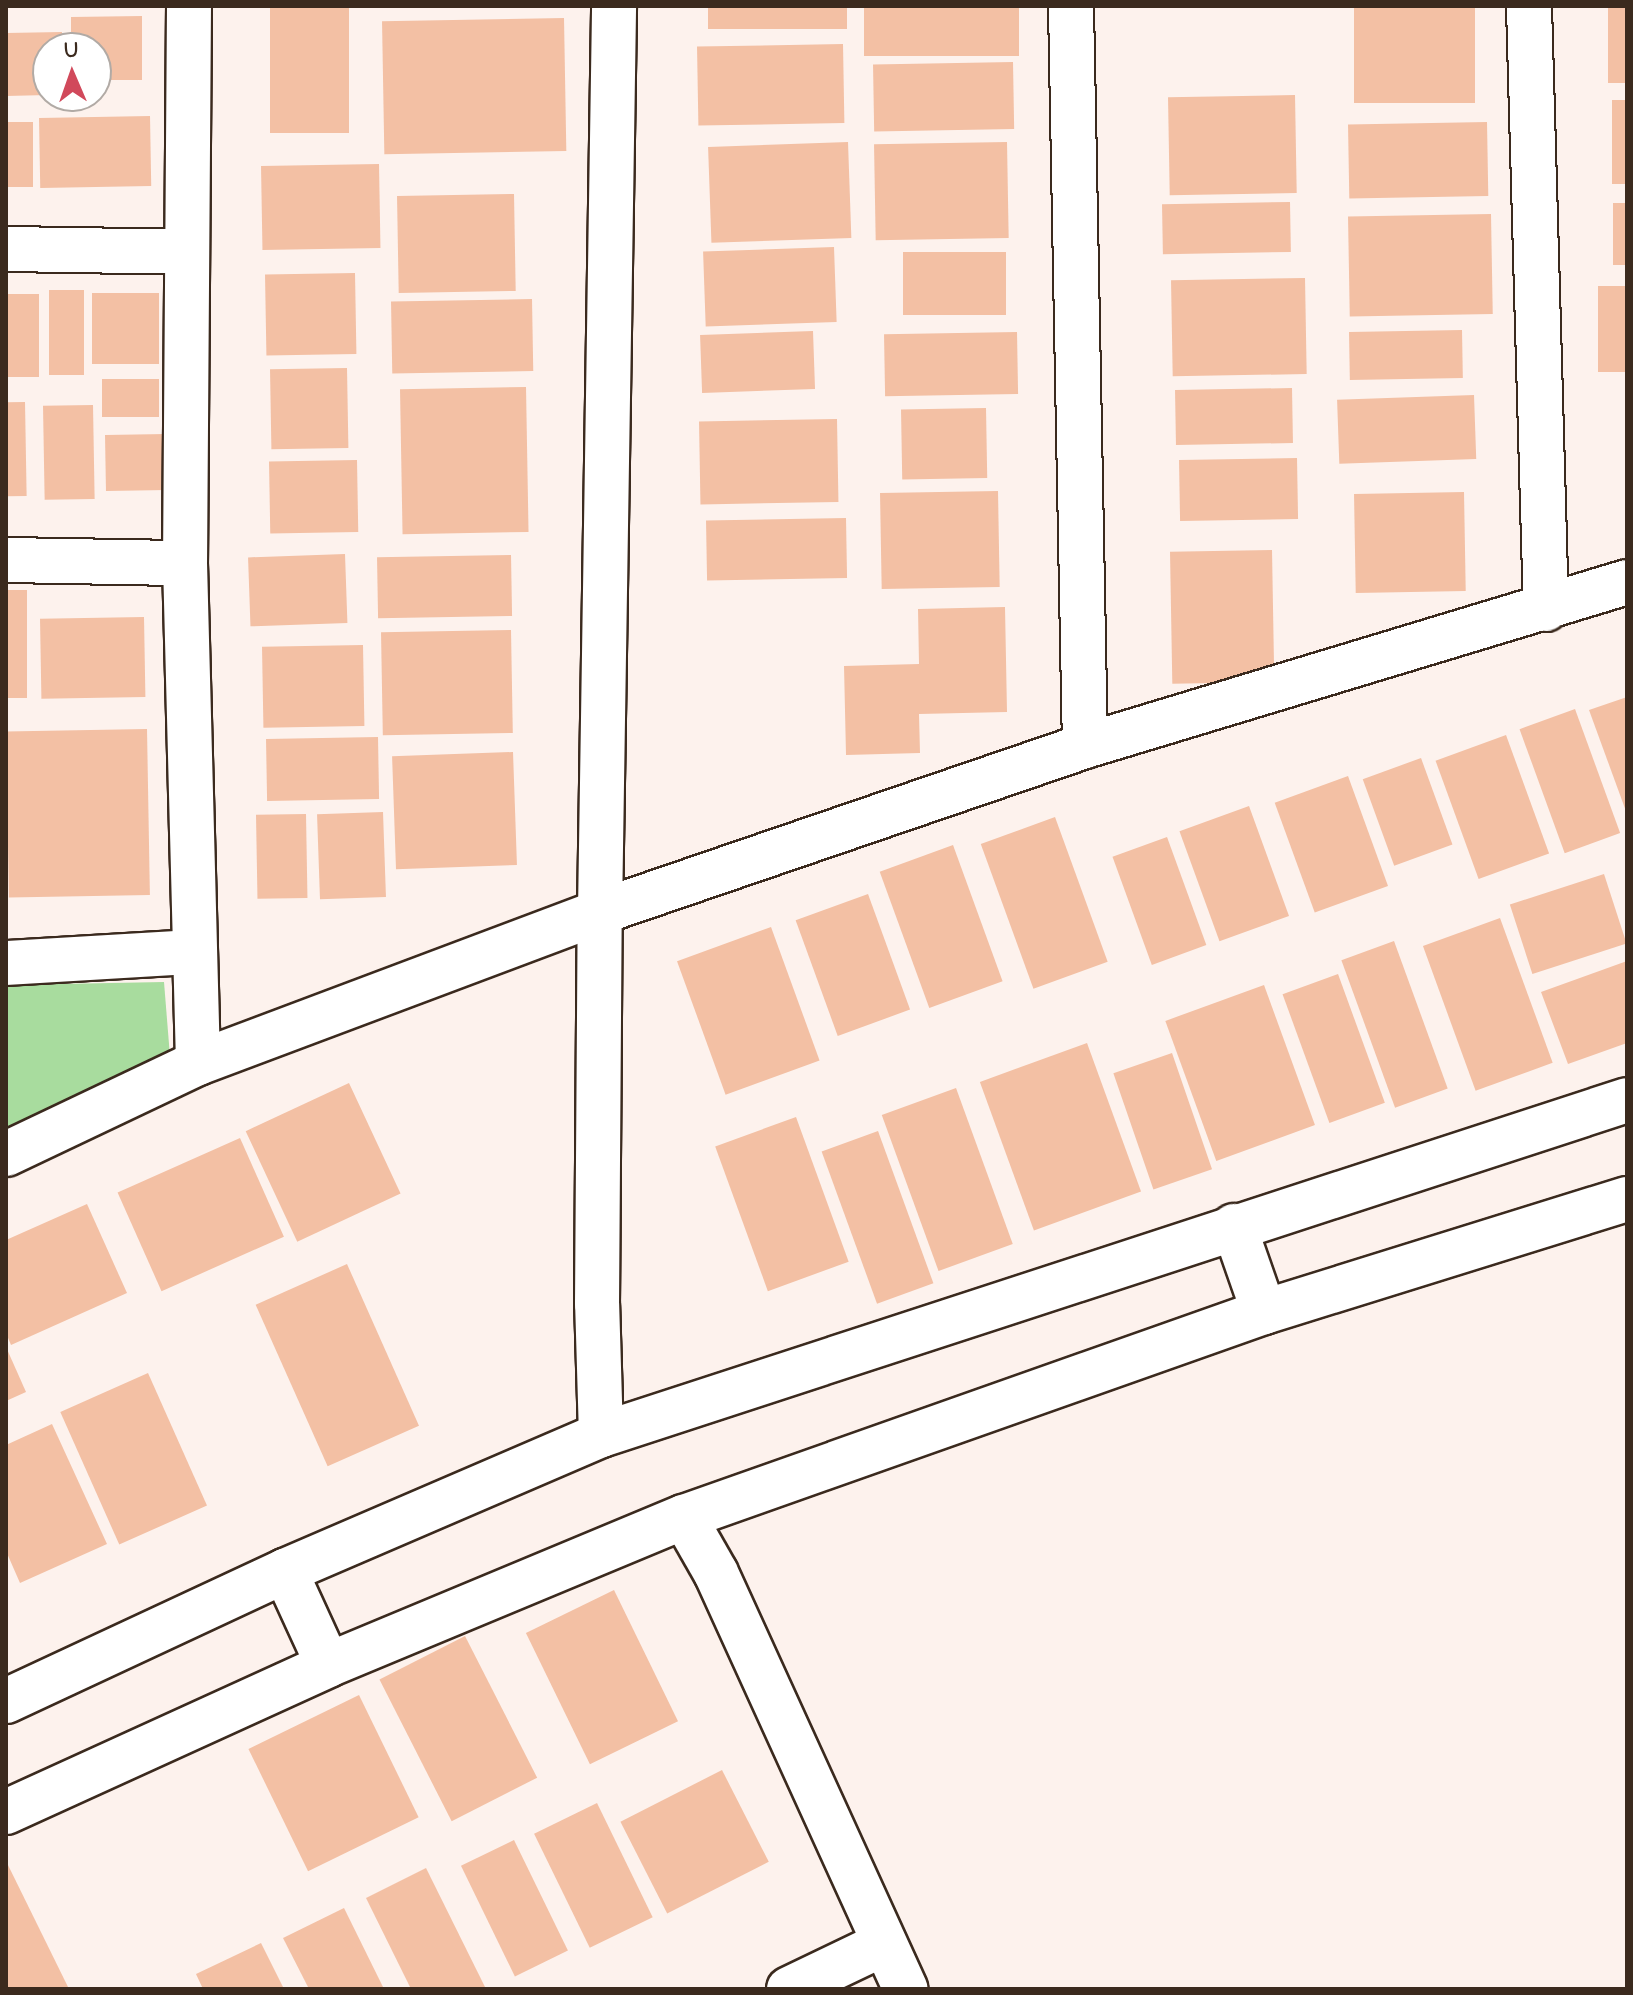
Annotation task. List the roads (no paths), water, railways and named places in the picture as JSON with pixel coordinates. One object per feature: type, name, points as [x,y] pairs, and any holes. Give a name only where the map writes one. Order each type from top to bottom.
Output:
[{"type":"street","points":[[189,6],[185,563],[198,1063]]},
{"type":"street","points":[[601,1435],[597,1304],[600,912],[614,6]]},
{"type":"street","points":[[1071,6],[1085,746]]},
{"type":"street","points":[[1529,6],[1546,609]]},
{"type":"street","points":[[6,249],[187,252]]},
{"type":"street","points":[[6,560],[185,563]]},
{"type":"street","points":[[6,1154],[198,1063],[600,912],[1085,746],[1627,582]]},
{"type":"street","points":[[6,963],[193,952]]},
{"type":"street","points":[[6,1701],[285,1571],[601,1435],[1627,1100]]},
{"type":"street","points":[[6,1812],[328,1665],[684,1517],[1264,1312],[1627,1199]]},
{"type":"street","points":[[1234,1226],[1264,1312]]},
{"type":"street","points":[[684,1517],[716,1573],[906,1989]]},
{"type":"street","points":[[285,1571],[328,1665]]},
{"type":"street","points":[[789,1989],[883,1944]]}]
